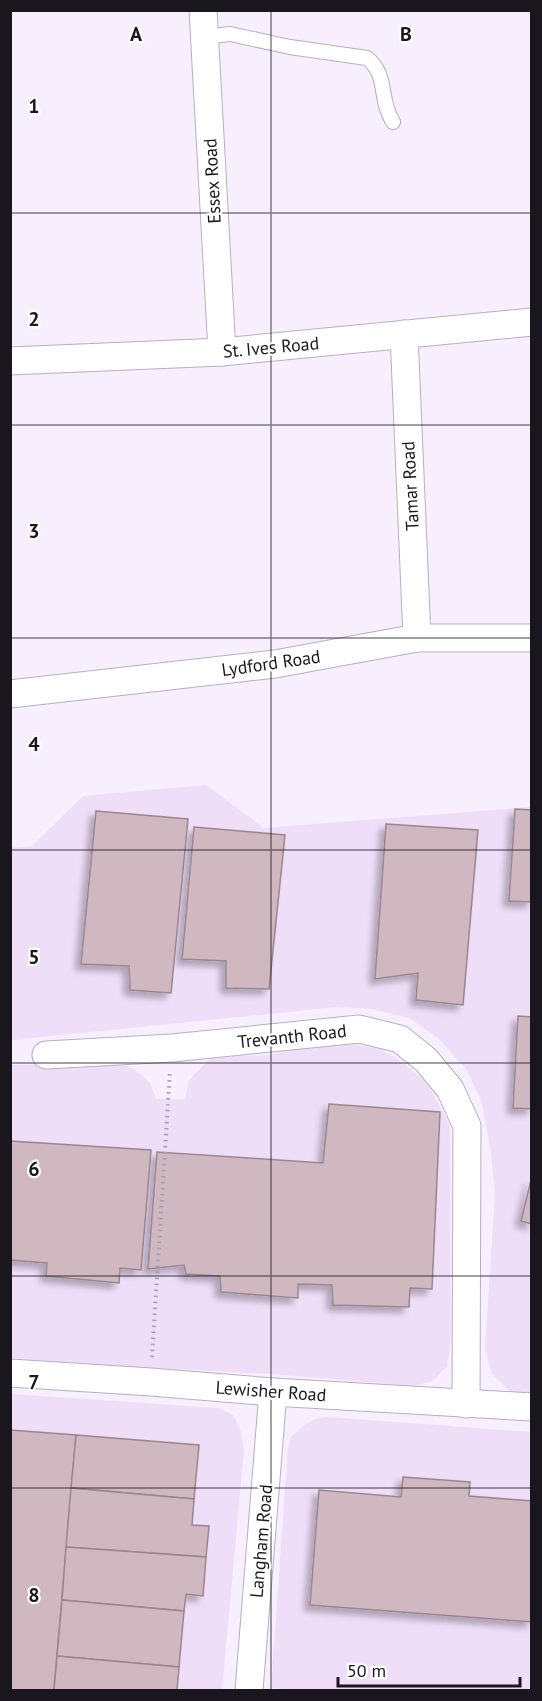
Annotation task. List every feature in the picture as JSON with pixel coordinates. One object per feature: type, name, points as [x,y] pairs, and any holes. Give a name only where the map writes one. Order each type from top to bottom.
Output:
[{"type":"street","name":"Essex Road","points":[[204,24],[222,352]]},
{"type":"street","name":"St. Ives Road","points":[[10,361],[222,352],[531,322]]},
{"type":"street","name":"Tamar Road","points":[[404,334],[417,638]]},
{"type":"street","name":"Lydford Road","points":[[10,694],[275,664],[417,638],[531,638]]},
{"type":"street","name":"Trevanth Road","points":[[46,1055],[172,1047],[359,1029],[400,1040],[426,1060],[450,1089],[467,1126],[466,1404]]},
{"type":"street","name":"Lewisher Road","points":[[10,1373],[273,1392],[531,1407]]},
{"type":"street","name":"Langham Road","points":[[249,1690],[273,1392]]},
{"type":"lane","points":[[204,24],[230,34],[290,47],[367,58],[380,74],[384,102],[393,122]]},
{"type":"path","points":[[151,1382],[172,1047]]},
{"type":"shaded area","points":[[206,785],[264,828],[531,807],[531,1394],[512,1393],[492,1374],[485,1349],[495,1194],[490,1145],[481,1100],[466,1069],[438,1038],[409,1018],[372,1009],[337,1007],[11,1040],[11,848],[32,846],[83,796]]},
{"type":"shaded area","points":[[347,1043],[380,1049],[405,1064],[428,1085],[450,1125],[451,1339],[447,1366],[433,1381],[413,1386],[273,1374],[11,1358],[10,1065],[127,1066],[150,1083],[156,1099],[185,1099],[189,1080],[212,1057],[269,1055],[309,1045]]},
{"type":"shaded area","points":[[10,1394],[218,1408],[233,1415],[241,1432],[244,1450],[222,1690],[11,1690]]},
{"type":"shaded area","points":[[327,1417],[531,1432],[531,1690],[271,1688],[288,1448],[292,1436],[302,1427],[315,1419]]},
{"type":"building","points":[[515,809],[532,810],[532,902],[509,901]]},
{"type":"building","points":[[96,811],[188,819],[171,993],[130,990],[129,966],[81,964]]},
{"type":"building","points":[[386,824],[478,830],[463,1005],[416,1000],[418,973],[375,979]]},
{"type":"building","points":[[194,827],[285,835],[269,989],[226,988],[226,961],[182,959]]},
{"type":"building","points":[[518,1016],[532,1017],[532,1109],[513,1108]]},
{"type":"building","points":[[329,1104],[440,1112],[432,1289],[410,1288],[409,1307],[333,1305],[332,1285],[298,1284],[298,1298],[221,1292],[220,1276],[186,1274],[184,1265],[148,1269],[157,1152],[323,1163]]},
{"type":"building","points":[[10,1141],[151,1150],[141,1270],[120,1268],[119,1283],[46,1276],[47,1263],[11,1260],[10,1262]]},
{"type":"building","points":[[532,1180],[532,1224],[521,1221]]},
{"type":"building","points":[[10,1430],[76,1435],[54,1690],[10,1690]]},
{"type":"building","points":[[76,1435],[199,1445],[194,1499],[71,1488]]},
{"type":"building","points":[[403,1477],[470,1482],[469,1496],[532,1501],[532,1622],[310,1605],[319,1490],[401,1497]]},
{"type":"building","points":[[71,1488],[194,1499],[192,1525],[209,1526],[206,1557],[66,1547]]},
{"type":"building","points":[[66,1547],[206,1557],[203,1596],[186,1594],[184,1611],[62,1600]]},
{"type":"building","points":[[62,1600],[184,1611],[179,1667],[57,1656]]},
{"type":"building","points":[[57,1656],[179,1667],[177,1690],[54,1690]]}]
